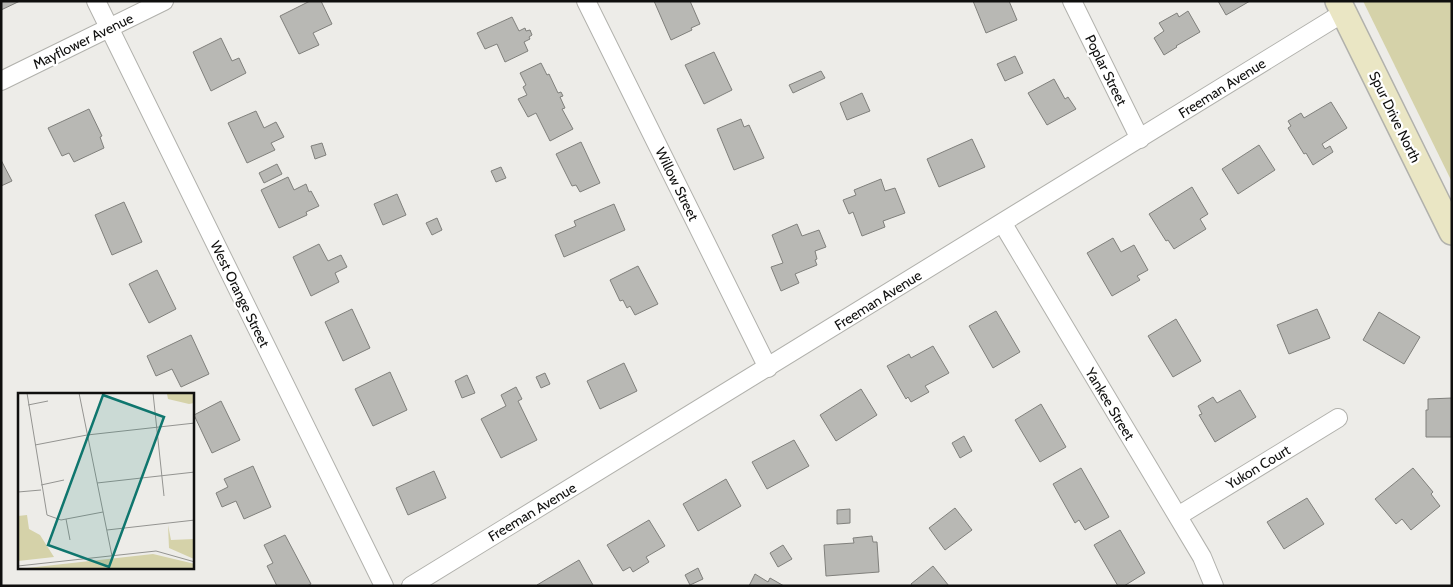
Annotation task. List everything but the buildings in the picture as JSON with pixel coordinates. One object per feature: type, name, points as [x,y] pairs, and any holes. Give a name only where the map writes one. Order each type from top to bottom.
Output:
[{"type":"street","name":"West Orange Street","points":[[96,1],[384,586]]},
{"type":"street","name":"Mayflower Avenue","points":[[1,81],[164,1]]},
{"type":"street","name":"Willow Street","points":[[586,1],[768,368]]},
{"type":"street","name":"Poplar Street","points":[[1072,1],[1140,139]]},
{"type":"street","name":"Freeman Avenue","points":[[411,586],[1140,139],[1340,7]]},
{"type":"street","name":"Spur Drive North","points":[[1340,7],[1452,232]]},
{"type":"street","name":"Yankee Street","points":[[1003,224],[1202,557],[1214,586]]},
{"type":"street","name":"Yukon Court","points":[[1178,516],[1338,418]]},
{"type":"shaded area","points":[[1363,1],[1452,1],[1452,182]]}]
